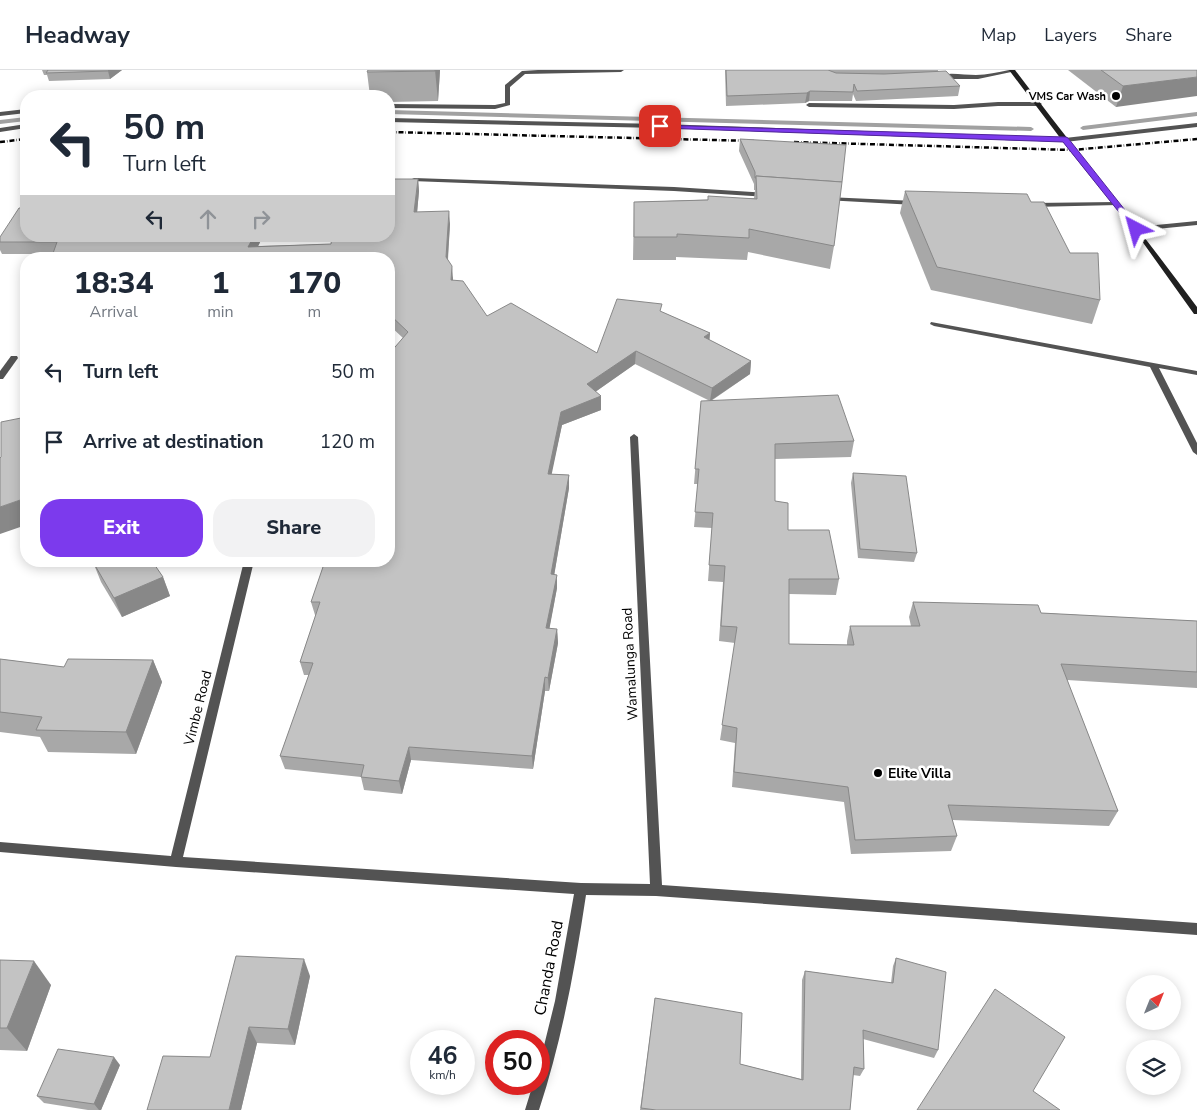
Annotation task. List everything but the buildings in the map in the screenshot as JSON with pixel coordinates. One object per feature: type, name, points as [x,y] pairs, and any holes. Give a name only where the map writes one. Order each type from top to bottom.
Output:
[{"type":"main road","points":[[1012,70],[1136,229],[1197,312]]},
{"type":"street","points":[[395,106],[495,108],[508,104],[507,86],[524,72],[622,70]]},
{"type":"street","points":[[935,78],[978,77],[1012,70]]},
{"type":"street","points":[[809,105],[954,107],[1039,104]]},
{"type":"street","points":[[0,114],[20,112]]},
{"type":"street","points":[[395,120],[660,126],[1066,140],[1197,125]]},
{"type":"street","points":[[0,130],[20,127]]},
{"type":"street","points":[[414,180],[674,189],[772,196]]},
{"type":"street","points":[[820,199],[926,203]]},
{"type":"street","points":[[1022,205],[1116,204]]},
{"type":"street","points":[[1136,229],[1197,223]]},
{"type":"street","points":[[934,324],[1197,373]]},
{"type":"street","points":[[0,377],[14,358]]},
{"type":"street","points":[[1153,365],[1197,452]]},
{"type":"street","name":"Wamalunga Road","points":[[634,437],[656,890]]},
{"type":"street","name":"Vimbe Road","points":[[176,862],[248,567]]},
{"type":"street","points":[[0,847],[176,862],[581,889],[656,890],[1197,929]]},
{"type":"street","name":"Chanda Road","points":[[532,1110],[547,1064],[565,987],[581,889]]},
{"type":"waterway","points":[[395,112],[1031,129]]},
{"type":"waterway","points":[[1083,128],[1197,114]]},
{"type":"waterway","points":[[0,122],[20,120]]},
{"type":"railway","points":[[395,132],[754,141]]},
{"type":"railway","points":[[794,142],[1072,150],[1197,139]]},
{"type":"railway","points":[[0,142],[20,140]]},
{"type":"place","name":"VMS Car Wash","points":[[1116,96]]},
{"type":"place","name":"Elite Villa","points":[[878,773]]},
{"type":"route","points":[[660,126],[1066,140],[1136,229]]}]
